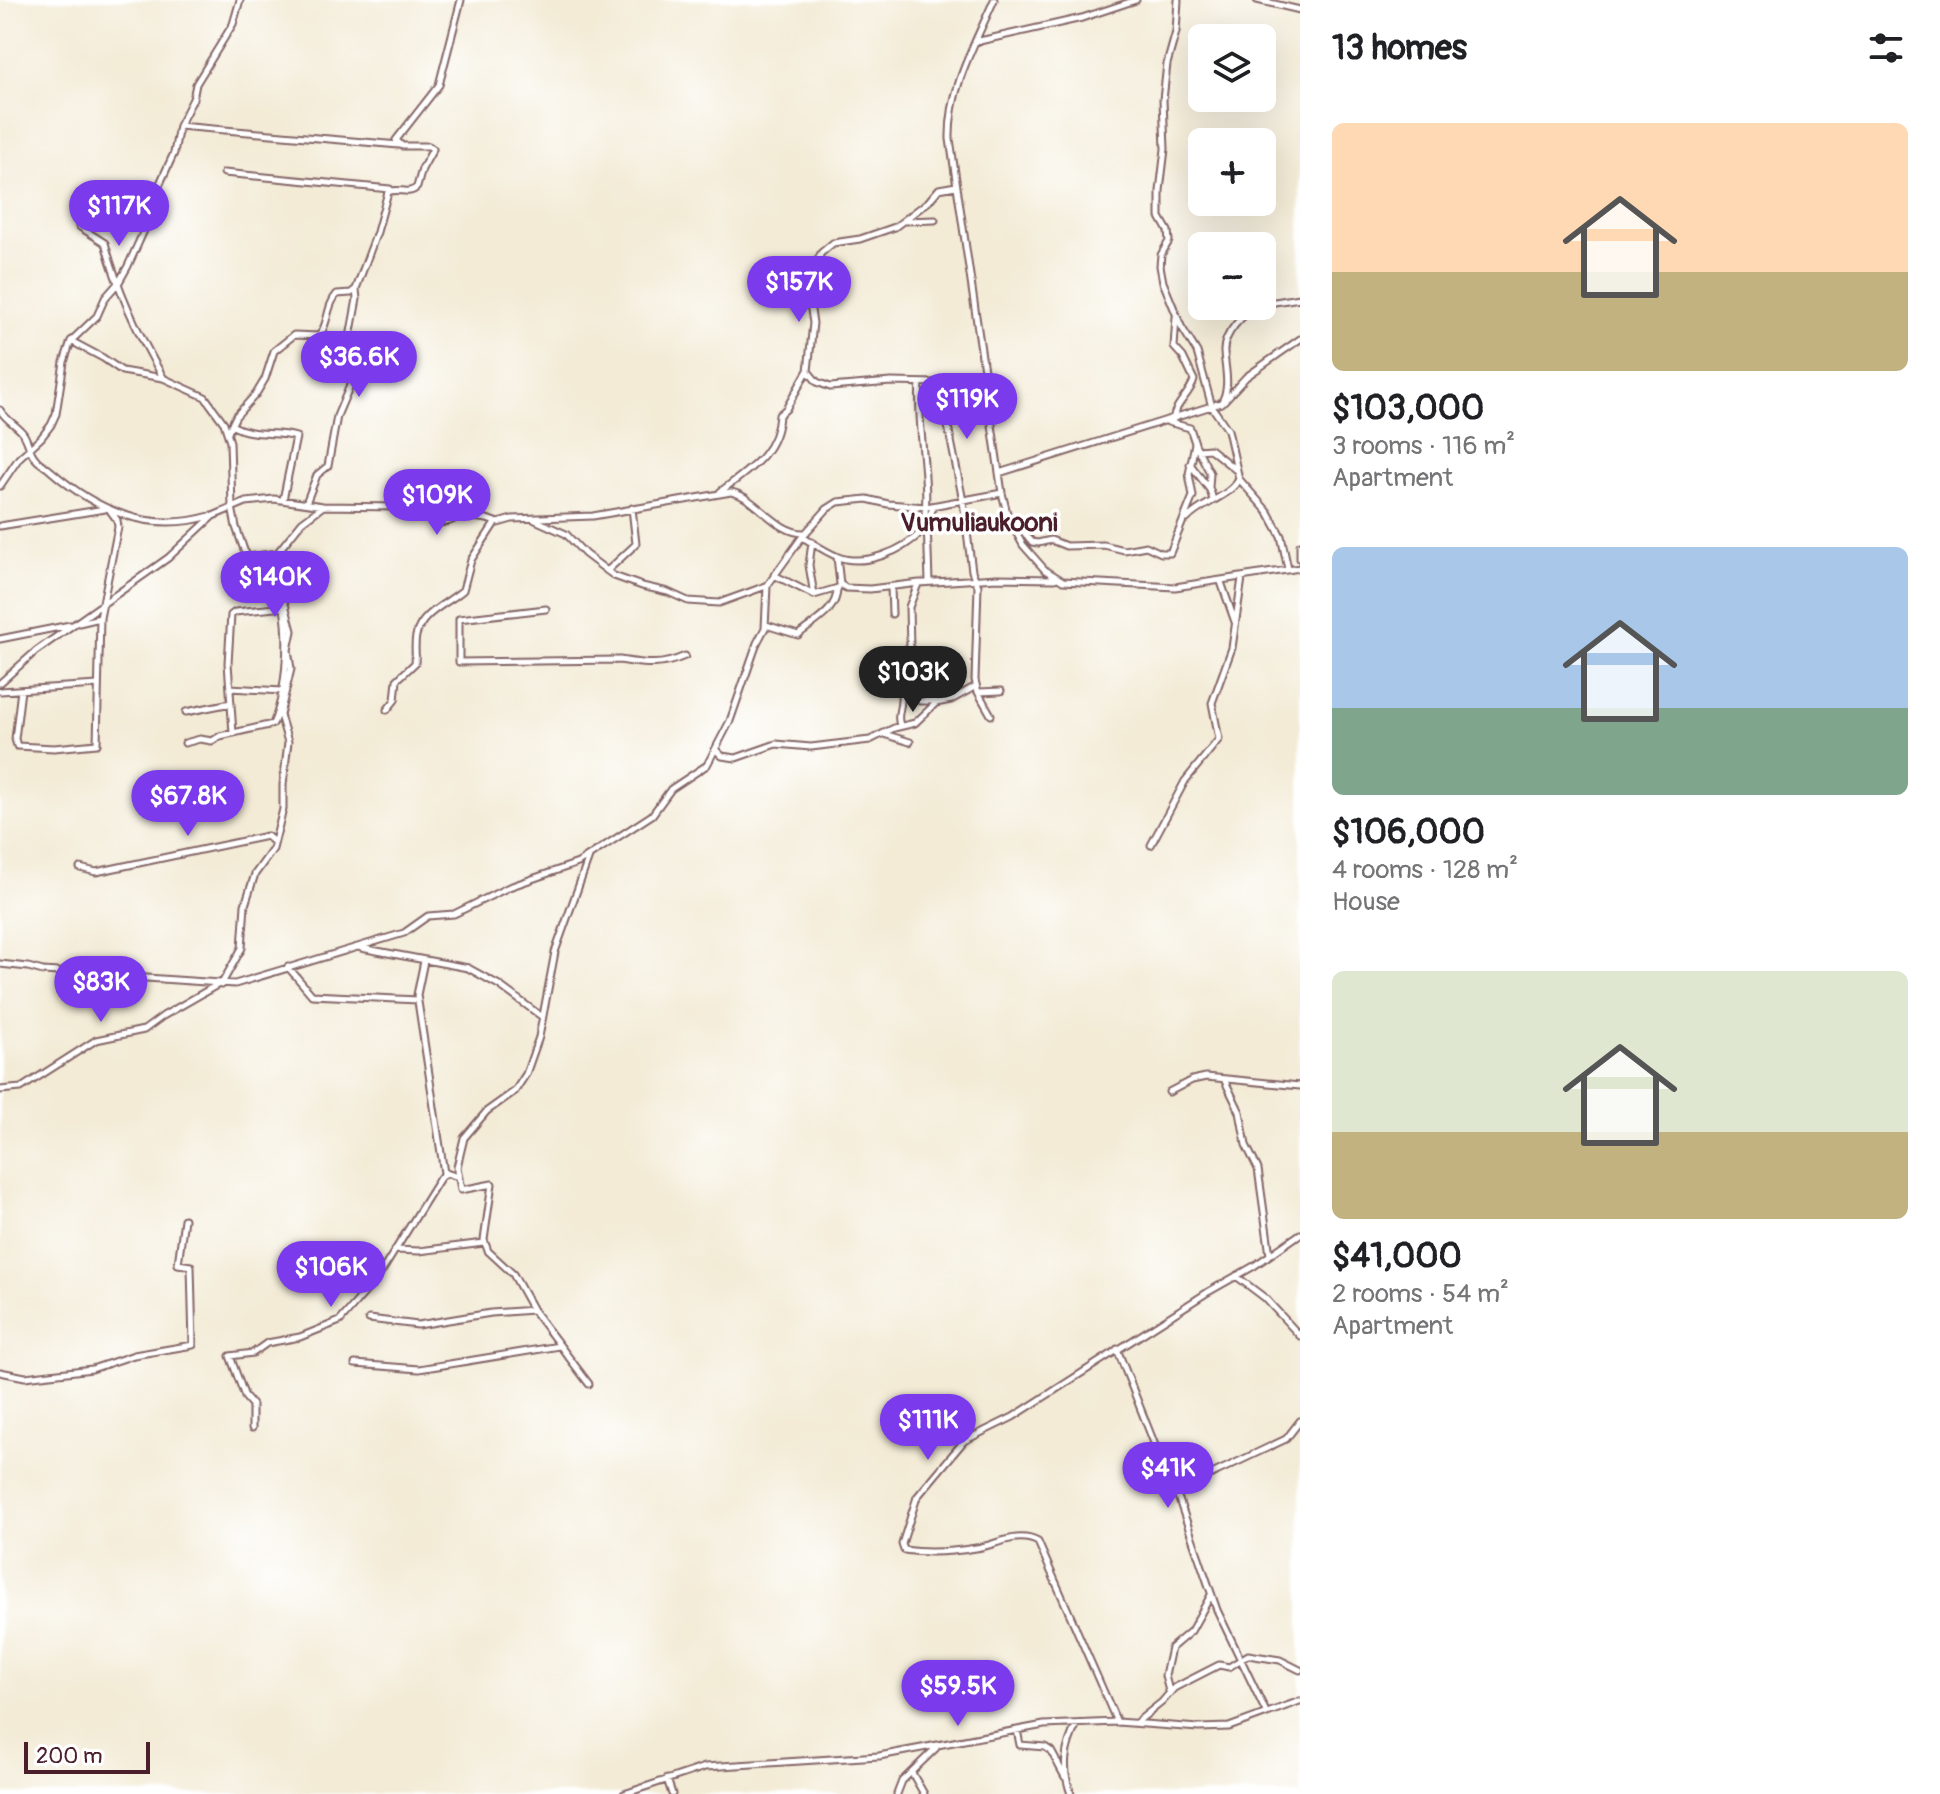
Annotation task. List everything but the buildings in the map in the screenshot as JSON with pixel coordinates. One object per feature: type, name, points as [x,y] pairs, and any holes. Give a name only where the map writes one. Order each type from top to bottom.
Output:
[{"type":"street","points":[[0,486],[28,448],[45,434],[56,414],[64,362],[71,341],[97,316],[105,298],[119,282],[146,226],[151,203],[174,153],[179,126],[203,69],[233,24],[240,0]]},
{"type":"street","points":[[400,145],[397,139],[439,85],[461,0]]},
{"type":"street","points":[[994,0],[957,84],[951,112],[950,139],[1002,493],[1013,528],[1035,560],[1056,579]]},
{"type":"street","points":[[975,42],[1082,18],[1136,0]]},
{"type":"street","points":[[1178,0],[1174,41],[1165,76],[1160,217],[1168,231],[1169,241],[1161,255],[1163,282],[1181,326],[1197,352],[1212,407],[1228,430],[1239,479],[1272,520],[1283,541],[1288,569]]},
{"type":"street","points":[[1257,0],[1300,10]]},
{"type":"street","points":[[179,126],[430,146],[433,151],[422,169],[415,190],[224,173]]},
{"type":"street","points":[[719,493],[737,481],[769,450],[777,432],[779,415],[786,409],[808,371],[813,323],[807,285],[816,260],[833,243],[875,234],[904,221],[939,189],[956,186]]},
{"type":"street","points":[[306,503],[317,475],[328,466],[337,416],[354,376],[356,356],[350,337],[356,289],[377,232],[386,196],[393,189]]},
{"type":"street","points":[[904,221],[935,220]]},
{"type":"street","points":[[80,227],[105,243],[125,302],[163,378]]},
{"type":"street","points":[[228,432],[260,387],[276,348],[294,335],[319,336],[333,298],[339,293],[351,293],[356,289]]},
{"type":"street","points":[[1276,302],[1300,298]]},
{"type":"street","points":[[1170,420],[1194,380],[1183,357],[1174,347],[1175,308]]},
{"type":"street","points":[[1223,401],[1227,378],[1225,344],[1239,320]]},
{"type":"street","points":[[999,473],[1212,407],[1230,398],[1246,377],[1300,339]]},
{"type":"street","points":[[71,341],[122,371],[163,378],[205,397],[213,405],[228,432],[236,527],[248,557],[261,578],[282,598],[292,631],[288,650],[291,669],[280,720],[287,736],[288,757],[283,809],[271,854],[255,874],[245,905],[242,948],[220,985]]},
{"type":"street","points":[[808,371],[813,379],[830,387],[882,382],[985,384]]},
{"type":"street","points":[[0,410],[22,432],[36,459],[63,483],[107,509],[142,519],[166,523],[213,516],[254,500],[283,500],[323,506],[399,507],[487,519],[495,523],[593,516],[731,492],[743,496],[781,524],[837,557],[852,560],[870,559],[910,541],[923,530],[926,507],[919,421],[920,383]]},
{"type":"street","points":[[946,383],[945,411],[979,593],[977,689],[991,715]]},
{"type":"street","points":[[1170,420],[1190,428],[1210,473],[1209,488]]},
{"type":"street","points":[[231,425],[251,434],[296,437],[283,500]]},
{"type":"street","points":[[1196,447],[1210,449],[1236,470]]},
{"type":"street","points":[[1013,528],[1022,530],[1032,542],[1049,540],[1066,546],[1104,545],[1124,550],[1146,546],[1168,554],[1172,552],[1193,496],[1189,482],[1190,463],[1196,447]]},
{"type":"street","points":[[1190,463],[1209,488],[1213,500]]},
{"type":"street","points":[[1183,522],[1234,487],[1239,479]]},
{"type":"street","points":[[0,1090],[21,1088],[96,1040],[144,1030],[220,985],[249,980],[404,933],[428,916],[454,914],[509,887],[572,866],[589,857],[652,815],[671,789],[707,765],[730,721],[766,625],[767,586],[827,509],[838,502],[867,499],[926,507],[1002,493]]},
{"type":"street","points":[[248,557],[277,553],[302,522],[323,506]]},
{"type":"street","points":[[929,582],[927,521],[935,506]]},
{"type":"street","points":[[607,571],[636,544],[632,508]]},
{"type":"street","points":[[0,526],[107,509]]},
{"type":"street","points":[[21,690],[15,739],[17,746],[81,747],[93,746],[99,740],[100,618],[118,527],[117,520],[107,509]]},
{"type":"street","points":[[0,683],[36,651],[174,553],[213,516]]},
{"type":"street","points":[[532,518],[566,534],[607,571],[636,585],[693,602],[719,603],[767,586]]},
{"type":"street","points":[[387,710],[395,700],[397,680],[415,663],[416,635],[420,627],[429,613],[463,590],[471,560],[495,523]]},
{"type":"street","points":[[812,542],[809,565],[814,595]]},
{"type":"street","points":[[1300,545],[1300,559]]},
{"type":"street","points":[[766,625],[798,635],[831,608],[840,588],[837,557]]},
{"type":"street","points":[[774,575],[814,595],[840,588],[976,579],[1056,579],[1088,584],[1175,587],[1300,568]]},
{"type":"street","points":[[1151,845],[1185,781],[1219,739],[1212,703],[1229,662],[1242,578]]},
{"type":"street","points":[[1221,582],[1235,624]]},
{"type":"street","points":[[900,725],[897,717],[901,701],[901,667],[894,656],[908,650],[911,644],[909,607],[919,583]]},
{"type":"street","points":[[891,587],[892,614]]},
{"type":"street","points":[[273,609],[277,594]]},
{"type":"street","points":[[233,733],[228,663],[231,615],[235,612],[285,608]]},
{"type":"street","points":[[185,743],[200,739],[212,741],[273,724],[282,691],[288,636],[285,608]]},
{"type":"street","points":[[546,609],[459,619],[459,662],[620,660],[646,665],[685,656]]},
{"type":"street","points":[[0,639],[100,618]]},
{"type":"street","points":[[0,691],[98,685]]},
{"type":"street","points":[[901,686],[920,701],[951,700],[977,689],[1001,691]]},
{"type":"street","points":[[230,688],[282,691]]},
{"type":"street","points":[[715,749],[722,756],[736,758],[776,744],[804,747],[870,740],[900,725],[915,723],[939,701]]},
{"type":"street","points":[[186,712],[231,703]]},
{"type":"street","points":[[883,733],[910,742]]},
{"type":"street","points":[[80,868],[92,873],[263,837],[270,837],[275,842]]},
{"type":"street","points":[[589,857],[555,952],[539,1037],[522,1083],[505,1100],[487,1111],[464,1138],[458,1177],[461,1190],[492,1184],[484,1243],[488,1251],[513,1274],[533,1310],[589,1384]]},
{"type":"street","points":[[359,947],[468,968],[499,985],[542,1017]]},
{"type":"street","points":[[252,1428],[252,1405],[245,1397],[230,1356],[253,1353],[267,1343],[300,1337],[340,1321],[379,1276],[444,1173],[418,1000],[424,961]]},
{"type":"street","points":[[0,964],[43,971],[186,979],[220,985]]},
{"type":"street","points":[[288,967],[312,995],[418,1000]]},
{"type":"street","points":[[1169,1092],[1200,1078],[1300,1086]]},
{"type":"street","points":[[1224,1079],[1240,1112],[1246,1145],[1258,1169],[1270,1255]]},
{"type":"street","points":[[444,1173],[458,1177]]},
{"type":"street","points":[[0,1372],[21,1377],[92,1369],[134,1355],[193,1345],[191,1266],[178,1264],[184,1219]]},
{"type":"street","points":[[1117,1722],[1038,1542],[1019,1537],[971,1549],[904,1550],[902,1544],[917,1497],[964,1441],[1013,1417],[1300,1234]]},
{"type":"street","points":[[396,1250],[419,1251],[484,1243]]},
{"type":"street","points":[[1236,1276],[1265,1298],[1300,1336]]},
{"type":"street","points":[[369,1319],[418,1325],[491,1313],[533,1310]]},
{"type":"street","points":[[355,1364],[419,1369],[559,1346]]},
{"type":"street","points":[[1117,1349],[1176,1491],[1211,1595],[1266,1712]]},
{"type":"street","points":[[1176,1491],[1286,1439],[1300,1421]]},
{"type":"street","points":[[1169,1691],[1165,1676],[1171,1648],[1191,1631],[1211,1595]]},
{"type":"street","points":[[1136,1723],[1162,1702],[1169,1691],[1219,1665],[1229,1667],[1248,1655],[1271,1658],[1300,1670]]},
{"type":"street","points":[[624,1794],[705,1767],[853,1759],[937,1747],[1017,1730],[1117,1722],[1229,1727],[1300,1701]]},
{"type":"street","points":[[1065,1777],[1065,1753],[1077,1724]]},
{"type":"street","points":[[1017,1730],[1020,1745],[1045,1747],[1051,1751],[1071,1794]]},
{"type":"street","points":[[897,1794],[902,1781],[937,1747]]},
{"type":"street","points":[[912,1773],[924,1794]]},
{"type":"street","points":[[667,1779],[672,1794]]},
{"type":"district","name":"Vumuliaukooni","points":[[979,523]]}]
